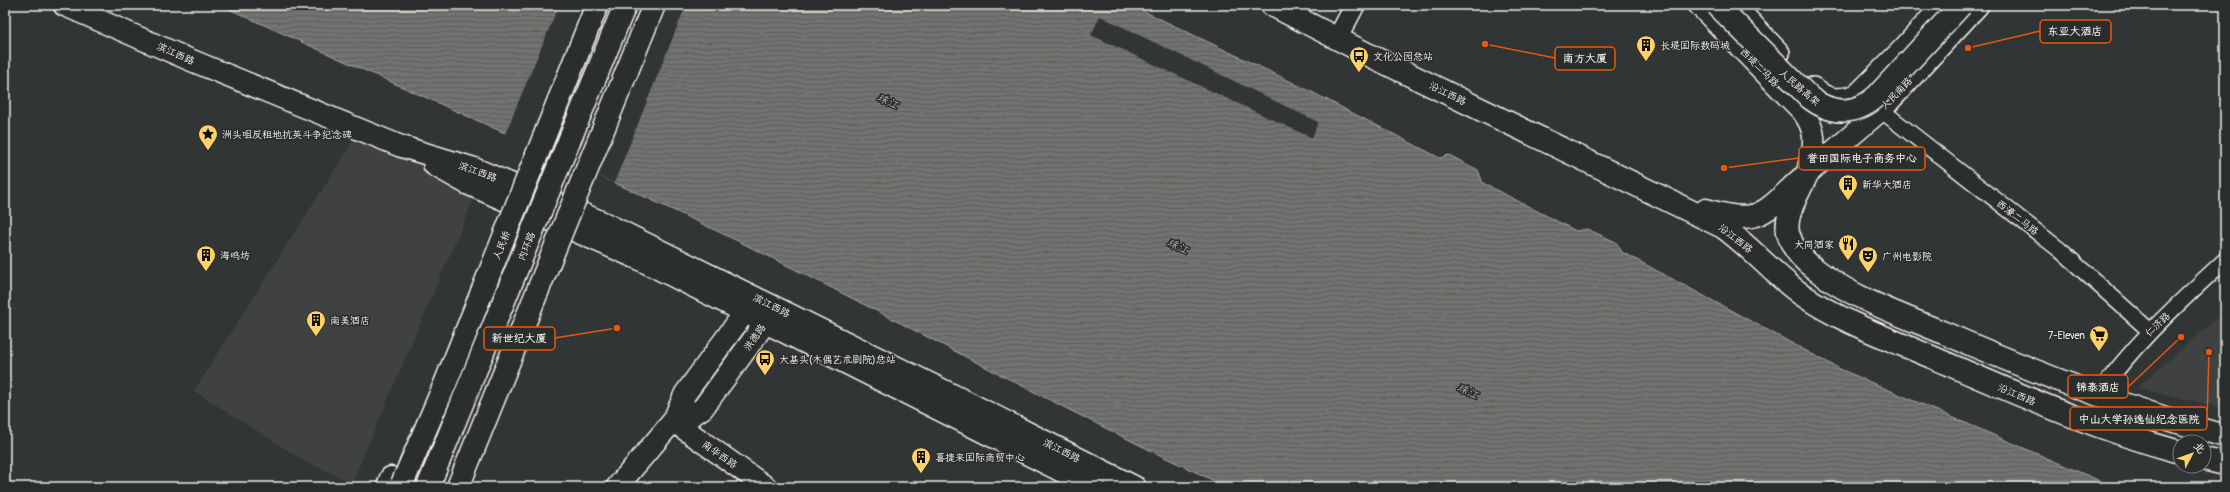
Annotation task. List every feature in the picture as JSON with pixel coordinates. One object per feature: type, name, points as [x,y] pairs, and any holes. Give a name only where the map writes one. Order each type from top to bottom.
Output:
[{"type":"main road","name":"滨江西路","points":[[64,5],[195,62],[400,146],[473,168],[595,219],[764,301],[1135,487]]},
{"type":"main road","name":"人民桥","points":[[395,485],[497,217],[533,136],[587,5]]},
{"type":"main road","name":"人民桥","points":[[395,485],[454,362],[597,5]]},
{"type":"main road","name":"内环路","points":[[428,487],[625,5]]},
{"type":"main road","points":[[458,487],[654,5]]},
{"type":"main road","name":"沿江西路","points":[[1272,5],[1337,39],[1668,198],[1723,226],[1746,244],[1801,294],[1840,316],[2026,398],[2117,433],[2172,450]]},
{"type":"main road","name":"西堤二马路","points":[[1699,5],[1801,93]]},
{"type":"main road","name":"人民路高架","points":[[1717,5],[1810,98],[1820,106],[1845,111],[1857,110],[1869,104],[1961,5]]},
{"type":"main road","points":[[1734,5],[1801,93],[1814,132],[1807,174],[1787,223],[1789,235],[1794,247],[1813,268],[1842,287],[1874,302],[2050,378],[2142,412],[2225,436]]},
{"type":"main road","points":[[1801,93],[1835,99],[1848,98],[1857,95],[1901,51],[1942,5]]},
{"type":"main road","name":"人民南路","points":[[1807,174],[1881,110],[1978,5]]},
{"type":"main road","name":"滨江西路","points":[[400,146],[468,184],[609,245],[766,322],[1093,487]]},
{"type":"main road","points":[[1668,198],[1724,215],[1748,217],[1758,215],[1766,210],[1807,174]]},
{"type":"main road","name":"洪德路","points":[[764,301],[766,322],[703,408],[691,416],[673,421],[685,394],[745,312],[764,301]]},
{"type":"main road","points":[[617,487],[673,421]]},
{"type":"main road","name":"南华西路","points":[[673,421],[766,487]]},
{"type":"main road","points":[[2212,461],[2225,464]]},
{"type":"street","points":[[1337,39],[1355,5]]},
{"type":"street","name":"西濠二马路","points":[[1881,110],[2060,250],[2149,330]]},
{"type":"street","name":"仁济路","points":[[2097,396],[2119,365],[2149,330],[2225,260]]},
{"type":"shaded area","points":[[358,133],[398,150],[475,196],[352,483],[303,460],[194,391]]},
{"type":"shaded area","points":[[2225,311],[2225,408],[2137,388]]},
{"type":"water","name":"珠江","points":[[220,5],[1131,5],[1304,88],[1440,158],[1449,155],[1478,170],[1483,183],[1576,231],[1587,229],[1616,242],[1622,252],[1840,369],[2105,483],[2119,487],[1227,487],[1157,454],[744,244],[561,159]]},
{"type":"pier","points":[[559,5],[686,5],[614,183],[505,134]]},
{"type":"pier","points":[[1100,16],[1318,122],[1312,138],[1091,35]]},
{"type":"place","name":"南方大厦","points":[[1485,44]]},
{"type":"place","name":"东亚大酒店","points":[[1968,48]]},
{"type":"place","name":"长堤国际数码城","points":[[1646,62]]},
{"type":"place","name":"文化公园总站","points":[[1359,73]]},
{"type":"place","name":"洲头咀反租地抗英斗争纪念碑","points":[[208,151]]},
{"type":"place","name":"誉田国际电子商务中心","points":[[1724,168]]},
{"type":"place","name":"新华大酒店","points":[[1848,201]]},
{"type":"place","name":"大同酒家","points":[[1848,261]]},
{"type":"place","name":"海鸣坊","points":[[206,272]]},
{"type":"place","name":"广州电影院","points":[[1868,273]]},
{"type":"place","name":"新世纪大厦","points":[[617,328]]},
{"type":"place","name":"南美酒店","points":[[316,337]]},
{"type":"place","name":"锦泰酒店","points":[[2181,337]]},
{"type":"place","name":"7-Eleven","points":[[2099,352]]},
{"type":"place","name":"中山大学孙逸仙纪念医院","points":[[2209,352]]},
{"type":"place","name":"大基头(木偶艺术剧院)总站","points":[[765,376]]},
{"type":"place","name":"喜捷来国际商贸中心","points":[[921,474]]}]
